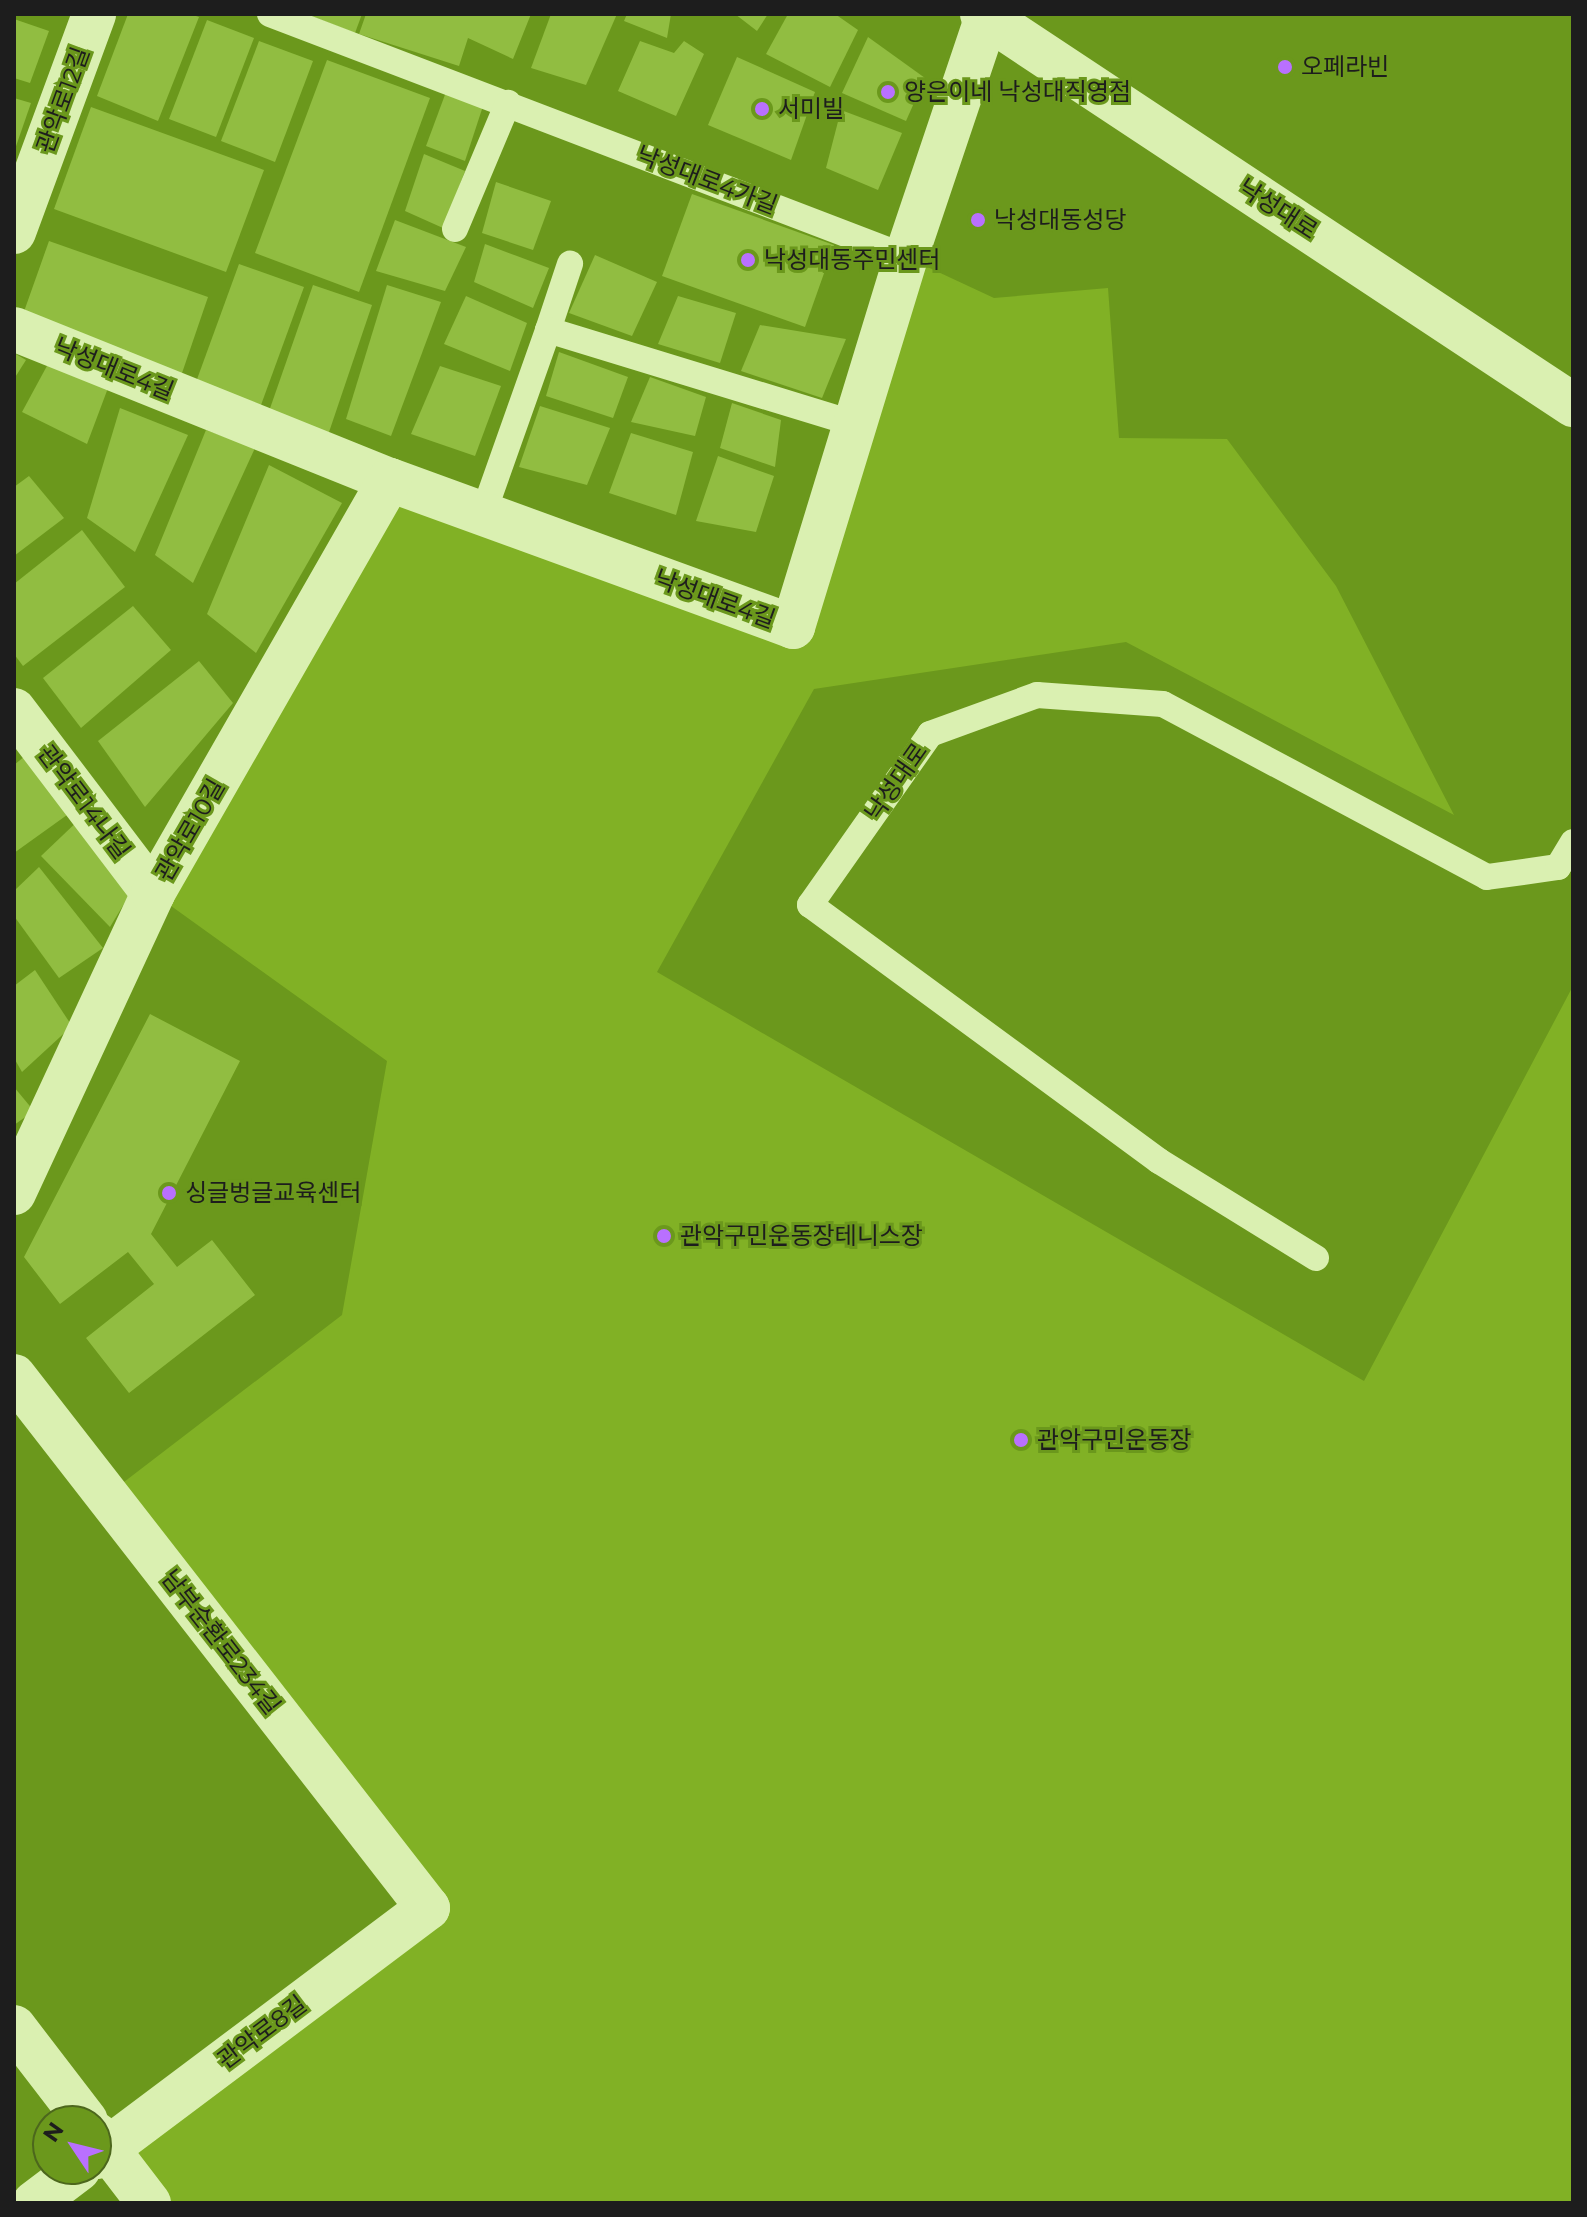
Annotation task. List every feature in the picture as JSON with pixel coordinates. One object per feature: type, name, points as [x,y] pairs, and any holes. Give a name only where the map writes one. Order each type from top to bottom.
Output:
[{"type":"street","name":"관악로12길","points":[[14,232],[94,14]]},
{"type":"street","name":"낙성대로4길","points":[[14,329],[390,480],[793,627],[906,257],[987,15]]},
{"type":"street","name":"낙성대로","points":[[987,15],[1573,405]]},
{"type":"street","name":"관악로10길","points":[[14,1193],[153,893],[390,480]]},
{"type":"street","name":"관악로14나길","points":[[14,710],[153,893]]},
{"type":"street","name":"남부순환로234길","points":[[14,1376],[428,1908]]},
{"type":"street","name":"관악로8길","points":[[112,2133],[428,1908]]},
{"type":"street","points":[[14,2027],[66,2105]]},
{"type":"street","points":[[112,2165],[149,2203]]},
{"type":"street","name":"관악로8길","points":[[34,2203],[53,2185]]},
{"type":"lane","name":"낙성대로4가길","points":[[270,14],[906,257]]},
{"type":"lane","points":[[455,229],[508,103]]},
{"type":"lane","points":[[483,514],[570,264]]},
{"type":"lane","points":[[548,330],[856,424]]},
{"type":"lane","name":"낙성대로","points":[[1316,1258],[1159,1161],[810,905],[930,734],[1037,695],[1163,704],[1487,877],[1558,867],[1573,842]]},
{"type":"green space","points":[[906,257],[994,298],[1108,288],[1119,438],[1227,439],[1336,586],[1454,815],[1126,642],[814,689],[657,972],[1364,1381],[1573,986],[1573,2203],[149,2203],[112,2155],[112,2144],[428,1908],[107,1495],[342,1315],[387,1061],[153,893],[390,480],[792,627]]},
{"type":"building","points":[[128,14],[190,14],[199,17],[158,121],[97,96]]},
{"type":"building","points":[[306,14],[362,14],[355,33]]},
{"type":"building","points":[[366,14],[531,14],[513,59],[468,38],[459,66],[359,34]]},
{"type":"building","points":[[551,14],[617,14],[586,85],[531,68]]},
{"type":"building","points":[[627,14],[671,14],[667,38],[624,21]]},
{"type":"building","points":[[735,14],[768,14],[757,31]]},
{"type":"building","points":[[788,14],[835,14],[858,30],[830,87],[766,54]]},
{"type":"building","points":[[14,19],[49,31],[30,83],[14,78]]},
{"type":"building","points":[[207,20],[254,38],[216,137],[169,119]]},
{"type":"building","points":[[868,37],[925,78],[906,121],[842,93]]},
{"type":"building","points":[[259,41],[313,61],[275,162],[221,141]]},
{"type":"building","points":[[640,41],[674,53],[684,41],[704,54],[676,116],[618,91]]},
{"type":"building","name":"서미빌","points":[[737,57],[815,92],[791,160],[708,125]]},
{"type":"building","points":[[327,60],[430,98],[359,292],[255,253]]},
{"type":"building","points":[[446,92],[483,106],[465,161],[426,146]]},
{"type":"building","points":[[14,98],[31,103],[14,152]]},
{"type":"building","points":[[91,107],[264,170],[226,272],[54,209]]},
{"type":"building","points":[[841,110],[902,133],[878,190],[826,168]]},
{"type":"building","points":[[424,154],[465,171],[443,228],[405,211]]},
{"type":"building","points":[[496,182],[551,201],[533,250],[482,233]]},
{"type":"building","name":"낙성대동주민센터","points":[[692,194],[834,245],[805,327],[662,276]]},
{"type":"building","points":[[395,220],[466,247],[445,291],[376,271]]},
{"type":"building","points":[[49,241],[208,297],[181,376],[21,320]]},
{"type":"building","points":[[485,244],[549,268],[533,308],[474,282]]},
{"type":"building","points":[[595,255],[657,282],[632,336],[569,313]]},
{"type":"building","points":[[239,264],[304,287],[257,416],[192,393]]},
{"type":"building","points":[[313,285],[372,305],[327,438],[267,417]]},
{"type":"building","points":[[387,285],[441,302],[391,436],[346,419]]},
{"type":"building","points":[[466,296],[527,323],[510,371],[444,344]]},
{"type":"building","points":[[678,296],[736,313],[720,363],[658,344]]},
{"type":"building","points":[[760,325],[846,339],[822,398],[741,371]]},
{"type":"building","points":[[559,352],[628,377],[613,418],[546,396]]},
{"type":"building","points":[[14,353],[26,360],[14,379]]},
{"type":"building","points":[[48,364],[108,388],[87,444],[22,412]]},
{"type":"building","points":[[440,366],[501,386],[475,456],[411,434]]},
{"type":"building","points":[[650,377],[706,397],[695,436],[631,422]]},
{"type":"building","points":[[732,403],[781,420],[775,467],[720,448]]},
{"type":"building","points":[[540,406],[610,428],[587,485],[519,467]]},
{"type":"building","points":[[120,408],[188,435],[135,552],[87,518]]},
{"type":"building","points":[[206,430],[255,448],[193,583],[155,555]]},
{"type":"building","points":[[631,433],[693,452],[676,515],[609,493]]},
{"type":"building","points":[[718,456],[774,476],[756,532],[696,521]]},
{"type":"building","points":[[269,465],[342,503],[256,653],[207,614]]},
{"type":"building","points":[[29,476],[64,518],[14,556],[14,487]]},
{"type":"building","points":[[82,530],[125,587],[23,666],[14,654],[14,584]]},
{"type":"building","points":[[133,606],[171,650],[81,728],[43,678]]},
{"type":"building","points":[[199,661],[233,703],[145,807],[98,741]]},
{"type":"building","points":[[25,756],[67,815],[14,853],[14,765]]},
{"type":"building","points":[[83,816],[133,889],[110,927],[41,856]]},
{"type":"building","points":[[39,867],[103,948],[59,978],[14,916],[14,891]]},
{"type":"building","points":[[35,970],[72,1026],[22,1072],[14,1058],[14,986]]},
{"type":"building","points":[[150,1014],[240,1061],[151,1234],[177,1267],[212,1240],[255,1295],[129,1393],[86,1338],[154,1284],[128,1252],[60,1304],[24,1257]]},
{"type":"building","points":[[14,1087],[34,1111],[14,1125]]},
{"type":"place","name":"오페라빈","points":[[1285,67]]},
{"type":"place","name":"양은이네 낙성대직영점","points":[[888,92]]},
{"type":"place","name":"서미빌","points":[[762,109]]},
{"type":"place","name":"낙성대동성당","points":[[978,220]]},
{"type":"place","name":"낙성대동주민센터","points":[[748,260]]},
{"type":"place","name":"싱글벙글교육센터","points":[[169,1193]]},
{"type":"place","name":"관악구민운동장테니스장","points":[[664,1236]]},
{"type":"place","name":"관악구민운동장","points":[[1021,1440]]}]
